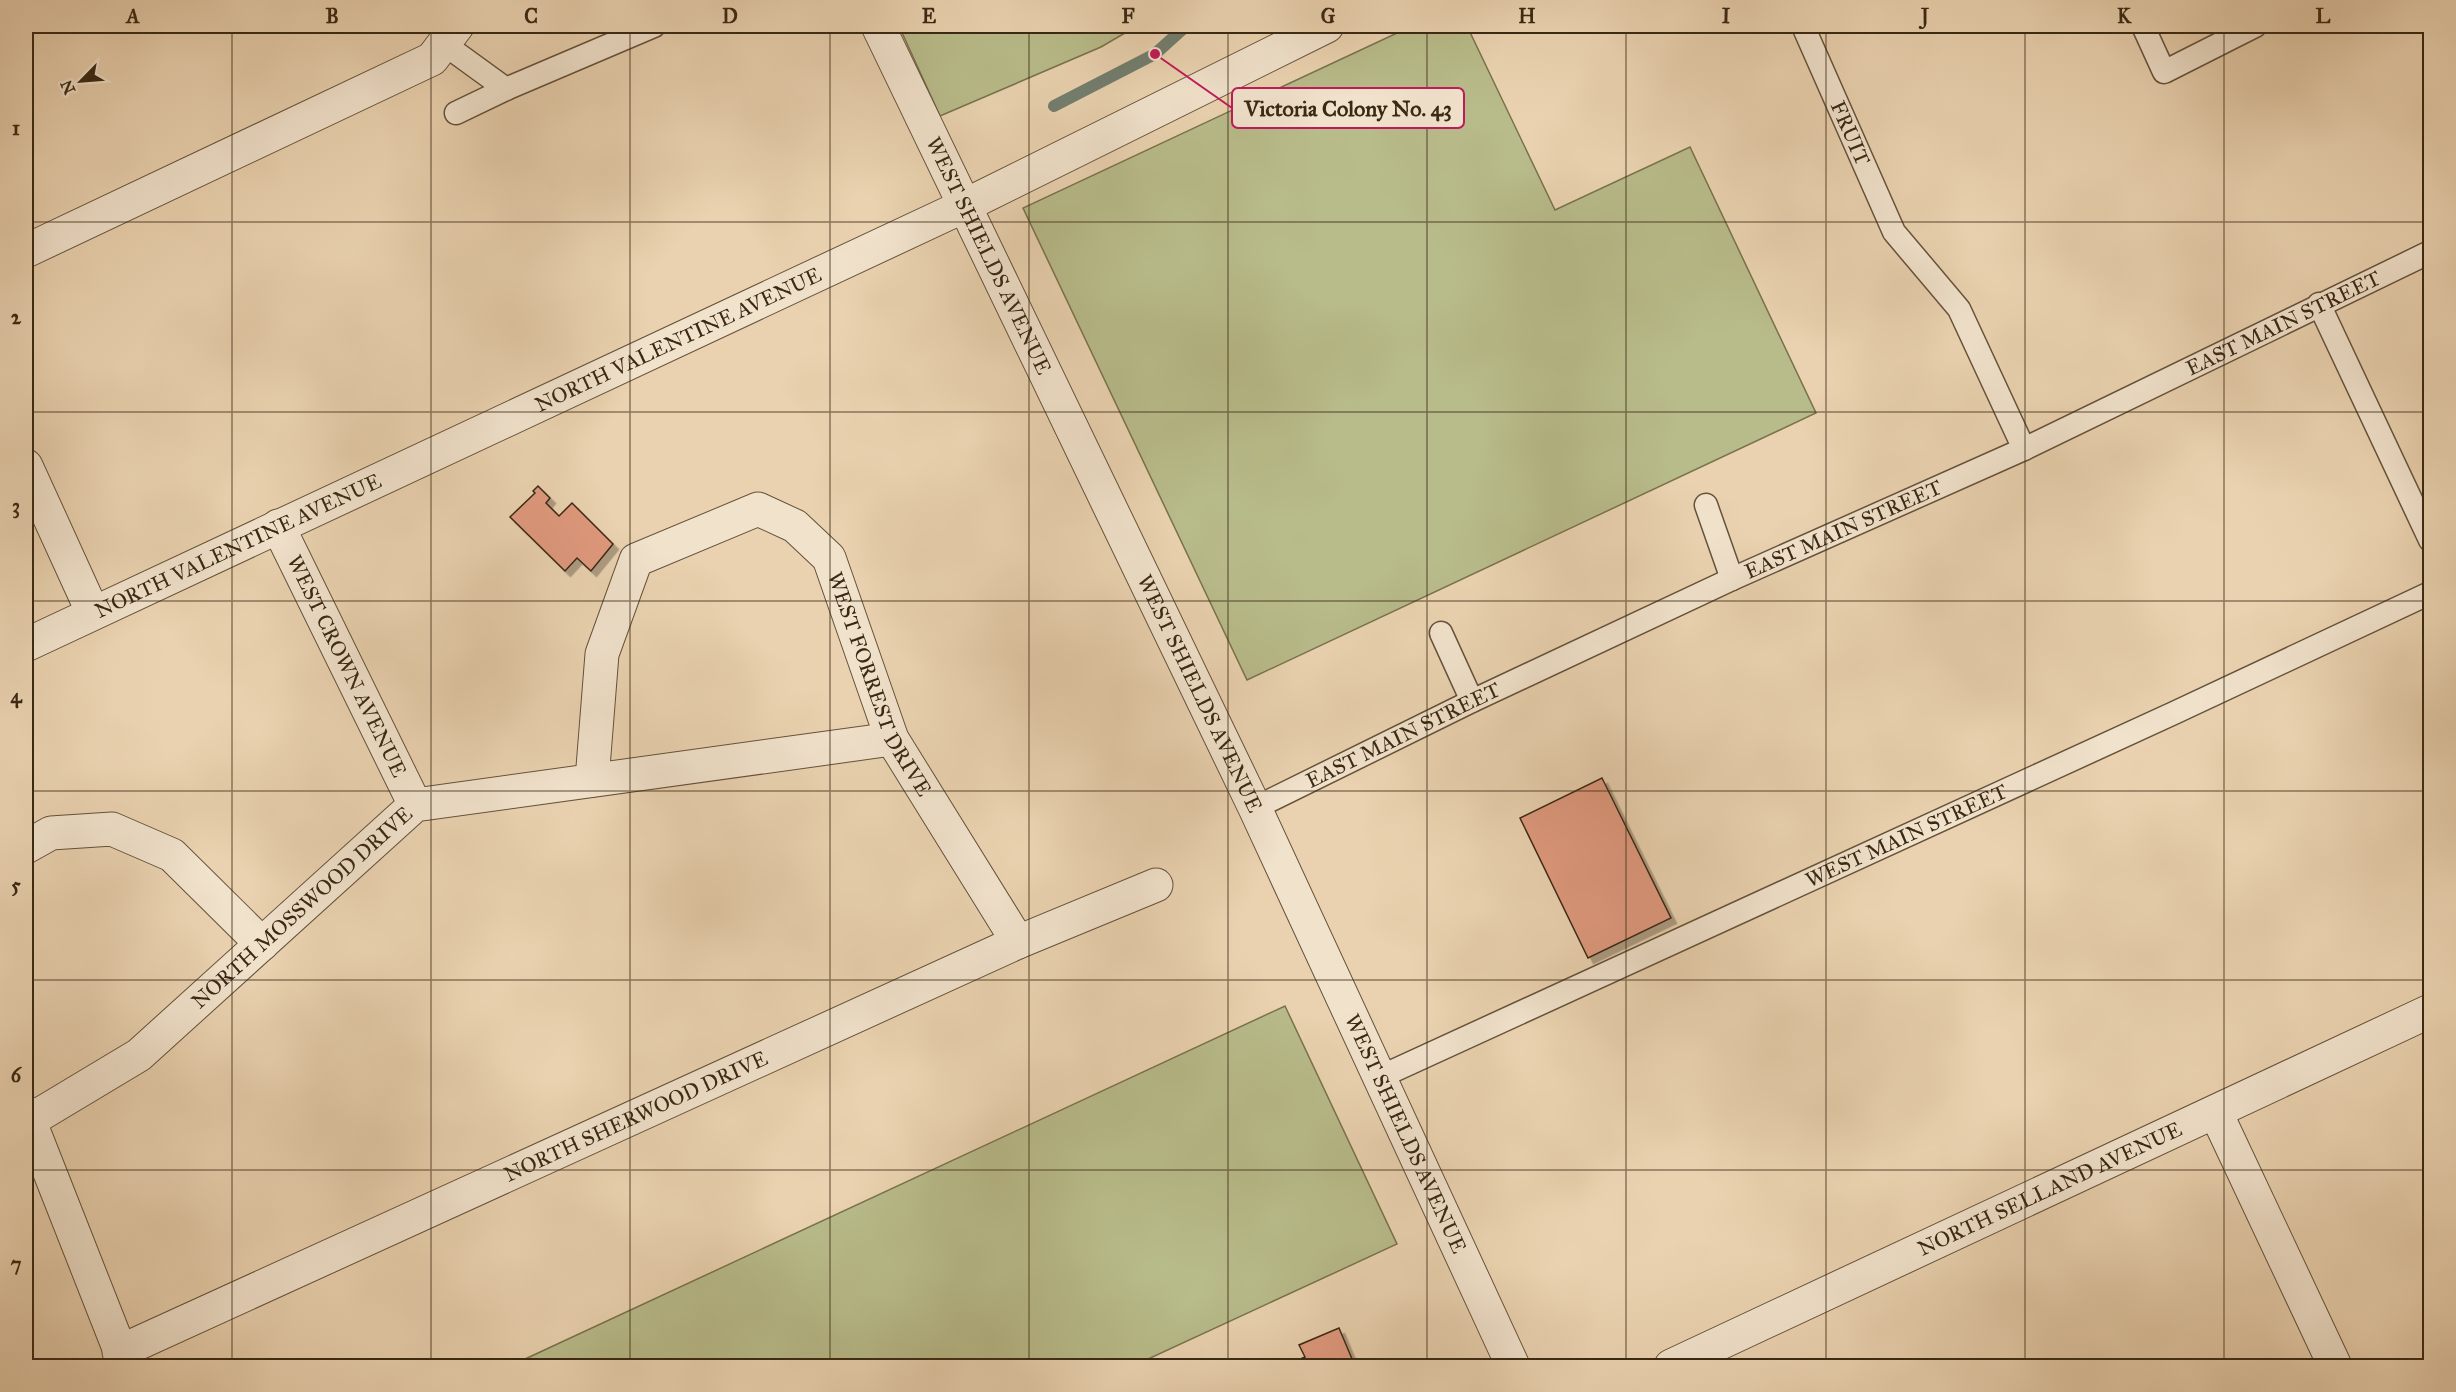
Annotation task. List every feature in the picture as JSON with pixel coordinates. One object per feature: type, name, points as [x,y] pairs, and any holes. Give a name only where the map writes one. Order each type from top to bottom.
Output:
[{"type":"street","name":"WEST SHIELDS AVENUE","points":[[878,26],[1255,808],[1513,1366]]},
{"type":"street","name":"NORTH VALENTINE AVENUE","points":[[26,645],[964,206],[1328,26]]},
{"type":"street","points":[[26,250],[432,58],[450,35]]},
{"type":"street","points":[[26,466],[93,613]]},
{"type":"street","name":"WEST FORREST DRIVE","points":[[592,780],[602,654],[636,561],[758,509],[795,526],[829,558],[892,740],[1018,942]]},
{"type":"street","name":"WEST CROWN AVENUE","points":[[278,526],[415,805]]},
{"type":"street","name":"NORTH MOSSWOOD DRIVE","points":[[28,1117],[139,1055],[415,805],[892,740]]},
{"type":"street","points":[[26,847],[51,833],[112,829],[172,855],[262,944]]},
{"type":"street","name":"NORTH SHERWOOD DRIVE","points":[[123,1359],[1018,942],[1156,885]]},
{"type":"street","name":"NORTH SELLAND AVENUE","points":[[1671,1366],[2430,1011]]},
{"type":"street","points":[[2216,1113],[2335,1366]]},
{"type":"street","points":[[28,1117],[123,1359]]},
{"type":"lane","points":[[456,113],[506,89],[654,26]]},
{"type":"lane","points":[[2144,26],[2164,72],[2255,26]]},
{"type":"lane","name":"FRUIT","points":[[1812,28],[1894,232],[1959,309],[2024,449]]},
{"type":"lane","points":[[450,35],[506,89]]},
{"type":"lane","name":"EAST MAIN STREET","points":[[1255,808],[1473,701],[1732,579],[2024,449],[2430,252]]},
{"type":"lane","points":[[2319,304],[2430,540]]},
{"type":"lane","points":[[1706,505],[1732,579]]},
{"type":"lane","name":"WEST MAIN STREET","points":[[1380,1077],[2152,723],[2430,592]]},
{"type":"lane","points":[[1441,633],[1473,701]]},
{"type":"green space","points":[[899,26],[1137,26],[1101,47],[940,116]]},
{"type":"green space","points":[[1412,26],[1467,26],[1555,210],[1690,147],[1816,413],[1247,680],[1023,208]]},
{"type":"green space","points":[[1285,1006],[1397,1244],[1133,1366],[510,1366]]},
{"type":"building","points":[[538,486],[550,498],[546,503],[559,516],[572,503],[613,544],[591,571],[577,558],[565,571],[510,517],[535,493],[533,491]]},
{"type":"building","points":[[1602,778],[1671,918],[1588,958],[1520,818]]},
{"type":"building","points":[[1339,1328],[1355,1366],[1284,1366],[1305,1357],[1299,1345]]},
{"type":"waterway","points":[[1054,106],[1155,54],[1186,26]]},
{"type":"place","name":"Victoria Colony No. 43","points":[[1155,54]]}]
